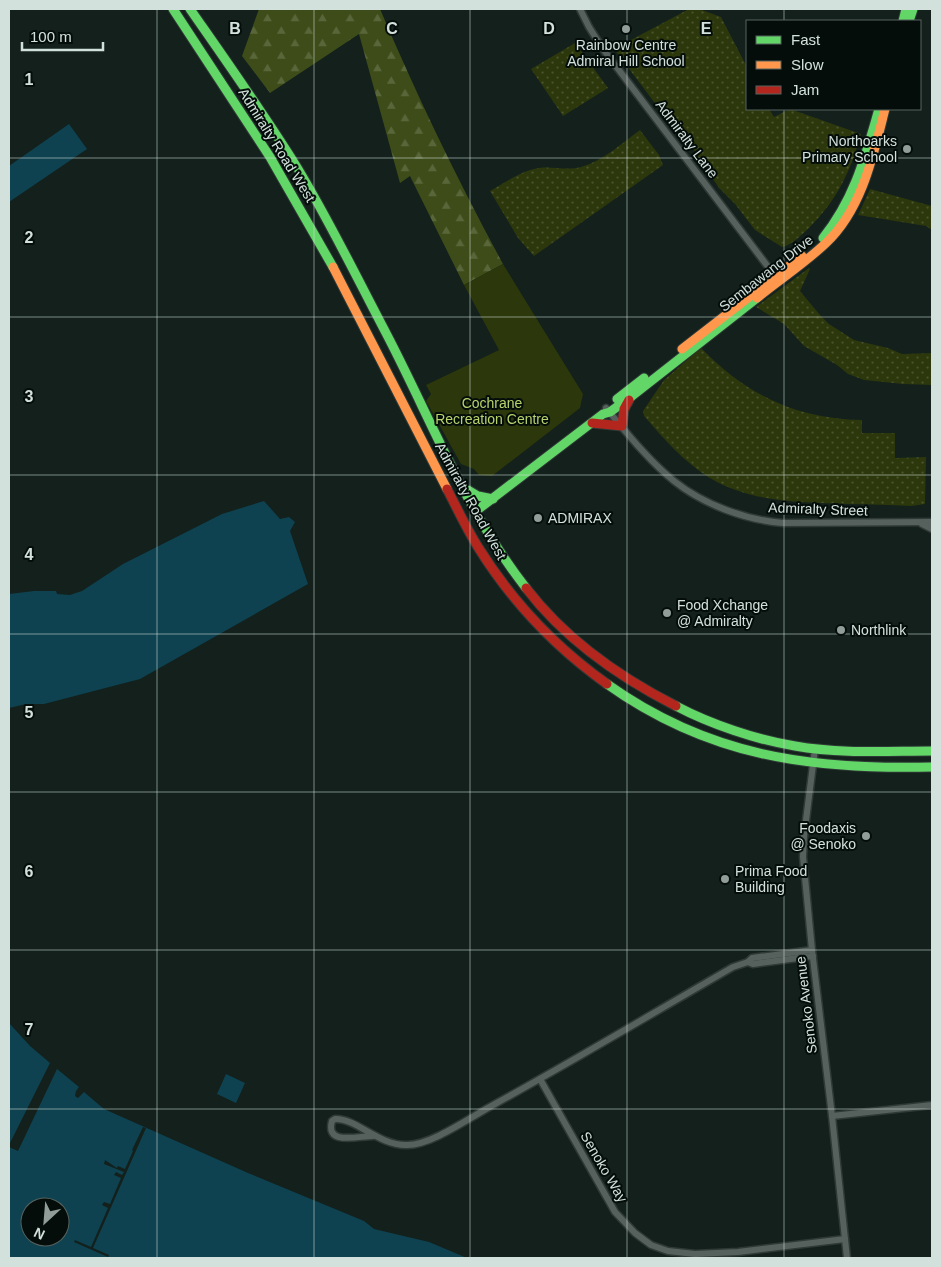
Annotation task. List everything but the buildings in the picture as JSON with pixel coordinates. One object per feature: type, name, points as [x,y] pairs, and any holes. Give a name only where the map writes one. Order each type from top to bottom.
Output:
[{"type":"main road","name":"Admiralty Road West","points":[[173,9],[247,120],[324,249],[470,533],[491,567],[516,601],[544,632],[567,654],[622,695],[674,723],[716,741],[762,755],[813,763],[866,767],[932,767]]},
{"type":"main road","name":"Admiralty Road West","points":[[190,9],[274,131],[311,193],[387,336],[461,484],[507,563],[527,590],[564,629],[608,666],[660,699],[704,719],[750,735],[784,744],[815,749],[862,752],[932,751]]},
{"type":"main road","points":[[207,59],[214,52],[208,34]]},
{"type":"main road","name":"Sembawang Drive","points":[[606,411],[632,396],[820,241],[842,215],[860,177],[879,110]]},
{"type":"main road","name":"Sembawang Drive","points":[[476,511],[777,278],[826,243],[841,227],[866,181],[885,110]]},
{"type":"main road","points":[[592,423],[622,426],[624,409],[632,396]]},
{"type":"main road","points":[[461,484],[478,496],[493,499]]},
{"type":"main road","points":[[470,533],[471,515],[476,511]]},
{"type":"street","name":"Admiralty Lane","points":[[580,9],[603,49],[777,278]]},
{"type":"street","name":"Admiralty Street","points":[[606,411],[673,480],[702,498],[734,512],[766,521],[783,523],[921,524],[932,522]]},
{"type":"street","name":"Admiralty Street","points":[[921,524],[932,528]]},
{"type":"street","name":"Senoko Avenue","points":[[815,749],[803,846],[812,953],[847,1258]]},
{"type":"street","points":[[373,1136],[339,1137],[331,1131],[332,1121],[335,1119],[345,1120],[373,1136],[399,1144],[422,1143],[540,1079],[732,967],[748,962],[753,964],[812,953]]},
{"type":"street","name":"Senoko Way","points":[[540,1079],[614,1210],[635,1233],[651,1245],[668,1251],[695,1254],[738,1252],[845,1239]]},
{"type":"street","points":[[832,1116],[932,1105]]},
{"type":"green space","points":[[259,9],[380,9],[438,138],[503,264],[464,285],[410,176],[400,183],[359,34],[270,93],[242,56]]},
{"type":"green space","points":[[689,9],[699,9],[721,17],[746,65],[746,110],[770,110],[774,117],[788,110],[793,110],[861,134],[847,174],[835,196],[808,229],[786,246],[782,247],[755,230],[735,204],[719,188],[688,141],[676,131],[614,49]]},
{"type":"green space","points":[[575,43],[608,88],[563,116],[531,69]]},
{"type":"green space","points":[[640,130],[659,155],[663,165],[534,256],[518,238],[490,191],[533,169],[576,168],[597,161]]},
{"type":"green space","points":[[870,189],[932,206],[932,230],[926,226],[858,215]]},
{"type":"green space","name":"Cochrane Recreation Centre","points":[[503,264],[583,394],[580,408],[492,476],[479,475],[474,469],[461,464],[426,401],[431,394],[426,385],[499,350],[464,285]]},
{"type":"green space","points":[[809,268],[800,291],[829,324],[854,340],[888,348],[902,354],[932,353],[932,385],[864,380],[848,374],[837,365],[804,346],[784,324],[756,307]]},
{"type":"green space","points":[[701,348],[736,379],[774,401],[815,415],[838,419],[862,420],[862,433],[895,433],[895,458],[926,457],[925,504],[911,506],[777,500],[759,497],[726,486],[701,472],[667,442],[644,416],[643,411],[664,380]]},
{"type":"water","points":[[69,124],[87,149],[9,202],[9,166]]},
{"type":"water","points":[[264,501],[280,519],[289,517],[295,522],[290,531],[308,584],[140,679],[44,704],[26,704],[9,708],[9,594],[56,591],[57,594],[70,595],[82,591],[123,564],[222,514]]},
{"type":"water","points":[[9,1023],[30,1046],[50,1063],[9,1145]]},
{"type":"water","points":[[57,1069],[79,1087],[75,1096],[78,1098],[84,1092],[104,1109],[248,1173],[364,1221],[374,1229],[429,1242],[467,1258],[9,1258],[9,1147],[18,1151]]},
{"type":"water","points":[[226,1074],[245,1083],[236,1103],[217,1094]]},
{"type":"pier","points":[[143,1127],[146,1128],[93,1248],[109,1255],[108,1257],[74,1242],[75,1240],[91,1247],[108,1208],[102,1205],[104,1202],[110,1204],[121,1178],[114,1175],[116,1172],[122,1175],[124,1172],[104,1164],[105,1160],[117,1168],[118,1166],[125,1169]]},
{"type":"traffic: fast","points":[[173,9],[270,157],[333,267]]},
{"type":"traffic: fast","points":[[190,9],[259,108],[310,189],[386,333],[467,496],[504,558],[526,588]]},
{"type":"traffic: fast","points":[[903,20],[906,9]]},
{"type":"traffic: fast","points":[[909,20],[913,9]]},
{"type":"traffic: fast","points":[[823,238],[843,208],[858,177],[879,110]]},
{"type":"traffic: fast","points":[[476,511],[603,414],[610,412],[632,396],[757,298]]},
{"type":"traffic: fast","points":[[617,399],[644,378]]},
{"type":"traffic: fast","points":[[463,487],[478,496],[493,499]]},
{"type":"traffic: fast","points":[[607,684],[645,708],[683,728],[722,743],[762,754],[802,761],[844,765],[932,767]]},
{"type":"traffic: fast","points":[[676,706],[704,719],[765,740],[812,749],[881,752],[932,751]]},
{"type":"traffic: slow","points":[[757,298],[826,243],[849,214],[871,163],[885,110]]},
{"type":"traffic: slow","points":[[682,349],[802,256]]},
{"type":"traffic: slow","points":[[333,267],[447,489]]},
{"type":"traffic: jam","points":[[592,423],[622,426],[624,409],[629,400]]},
{"type":"traffic: jam","points":[[447,489],[478,547],[505,586],[535,622],[588,670],[607,684]]},
{"type":"traffic: jam","points":[[526,588],[558,624],[594,655],[634,682],[676,706]]},
{"type":"place","name":"Rainbow Centre Admiral Hill School","points":[[626,29]]},
{"type":"place","name":"Northoarks Primary School","points":[[907,149]]},
{"type":"place","name":"ADMIRAX","points":[[538,518]]},
{"type":"place","name":"Food Xchange @ Admiralty","points":[[667,613]]},
{"type":"place","name":"Northlink","points":[[841,630]]},
{"type":"place","name":"Foodaxis @ Senoko","points":[[866,836]]},
{"type":"place","name":"Prima Food Building","points":[[725,879]]}]
